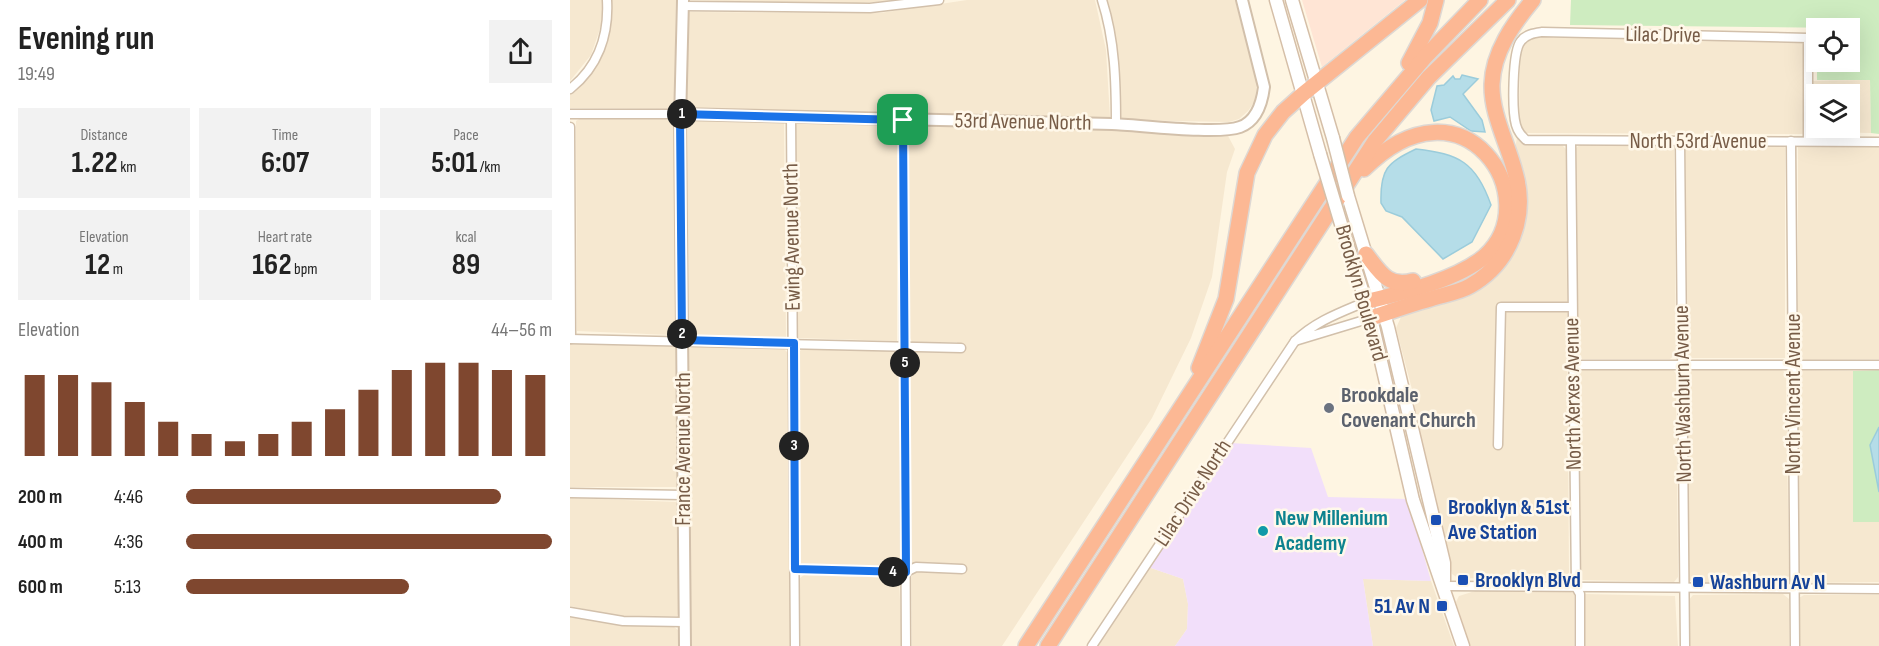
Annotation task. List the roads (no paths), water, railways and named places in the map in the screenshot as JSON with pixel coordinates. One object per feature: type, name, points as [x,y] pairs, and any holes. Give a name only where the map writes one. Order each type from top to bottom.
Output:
[{"type":"highway","points":[[1168,427],[1210,345],[1226,299],[1250,163],[1269,128],[1303,94],[1420,0]]},
{"type":"highway","points":[[1026,646],[1357,137],[1421,45],[1431,24],[1436,0]]},
{"type":"highway","points":[[1357,137],[1426,56],[1480,0]]},
{"type":"highway","points":[[1048,646],[1320,222],[1375,141],[1455,50],[1508,0]]},
{"type":"highway","points":[[1378,316],[1469,287],[1497,264],[1511,242],[1517,223],[1519,188],[1495,107],[1493,70],[1509,33],[1533,0]]},
{"type":"highway","points":[[1320,222],[1362,170],[1389,147],[1417,133],[1434,131],[1454,133],[1487,153],[1499,174],[1504,191],[1505,208],[1499,236],[1490,251],[1471,265],[1440,279],[1373,300]]},
{"type":"highway","points":[[1366,254],[1383,276],[1396,284],[1471,265]]},
{"type":"main road","name":"Brooklyn Boulevard","points":[[1276,0],[1344,234],[1378,316],[1413,500],[1433,564],[1444,586],[1463,646]]},
{"type":"main road","name":"Brooklyn Boulevard","points":[[1292,0],[1318,82],[1366,254],[1373,300]]},
{"type":"street","points":[[570,88],[590,70],[598,56],[607,25],[608,0]]},
{"type":"street","points":[[682,3],[870,8],[939,0]]},
{"type":"street","points":[[1102,0],[1111,40],[1115,73],[1116,124]]},
{"type":"street","name":"53rd Avenue North","points":[[570,114],[791,116],[1116,124],[1222,130],[1240,127],[1256,114],[1263,101],[1264,87],[1242,0]]},
{"type":"street","name":"France Avenue North","points":[[682,3],[680,114],[685,646]]},
{"type":"street","name":"Lilac Drive","points":[[1519,134],[1515,122],[1515,57],[1520,41],[1531,34],[1542,32],[1808,38],[1808,141]]},
{"type":"street","name":"Ewing Avenue North","points":[[791,116],[795,646]]},
{"type":"street","points":[[903,120],[906,646]]},
{"type":"street","points":[[570,127],[570,339],[961,348]]},
{"type":"street","name":"North 53rd Avenue","points":[[1519,134],[1526,140],[1571,141],[1879,142]]},
{"type":"street","name":"North Xerxes Avenue","points":[[1571,141],[1572,365],[1576,588],[1580,594],[1580,646]]},
{"type":"street","name":"North Washburn Avenue","points":[[1680,141],[1685,646]]},
{"type":"street","name":"North Vincent Avenue","points":[[1791,141],[1795,646]]},
{"type":"street","name":"Lilac Drive North","points":[[1092,646],[1295,341],[1308,329],[1330,315],[1373,300]]},
{"type":"street","points":[[1498,445],[1501,307],[1572,307]]},
{"type":"street","points":[[1295,341],[1378,316]]},
{"type":"street","points":[[1572,365],[1879,365]]},
{"type":"street","points":[[570,493],[683,495]]},
{"type":"street","points":[[795,569],[906,572],[916,567],[962,569]]},
{"type":"street","points":[[1444,586],[1879,589]]},
{"type":"street","points":[[570,612],[623,621],[684,622]]},
{"type":"water","points":[[1462,75],[1478,79],[1463,94],[1482,120],[1485,132],[1471,131],[1450,117],[1434,121],[1431,110],[1437,86],[1444,85],[1453,76],[1455,79],[1460,79]]},
{"type":"water","points":[[1416,149],[1444,154],[1464,163],[1479,179],[1491,205],[1472,242],[1443,259],[1402,217],[1386,211],[1381,203],[1382,182],[1387,168]]},
{"type":"water","points":[[1879,427],[1879,492],[1870,445]]},
{"type":"place","name":"Brookdale Covenant Church","points":[[1329,408]]},
{"type":"place","name":"Brooklyn & 51st Ave Station","points":[[1436,520]]},
{"type":"place","name":"New Millenium Academy","points":[[1263,531]]},
{"type":"place","name":"Brooklyn Blvd","points":[[1463,580]]},
{"type":"place","name":"Washburn Av N","points":[[1698,582]]},
{"type":"place","name":"51 Av N","points":[[1442,606]]}]
